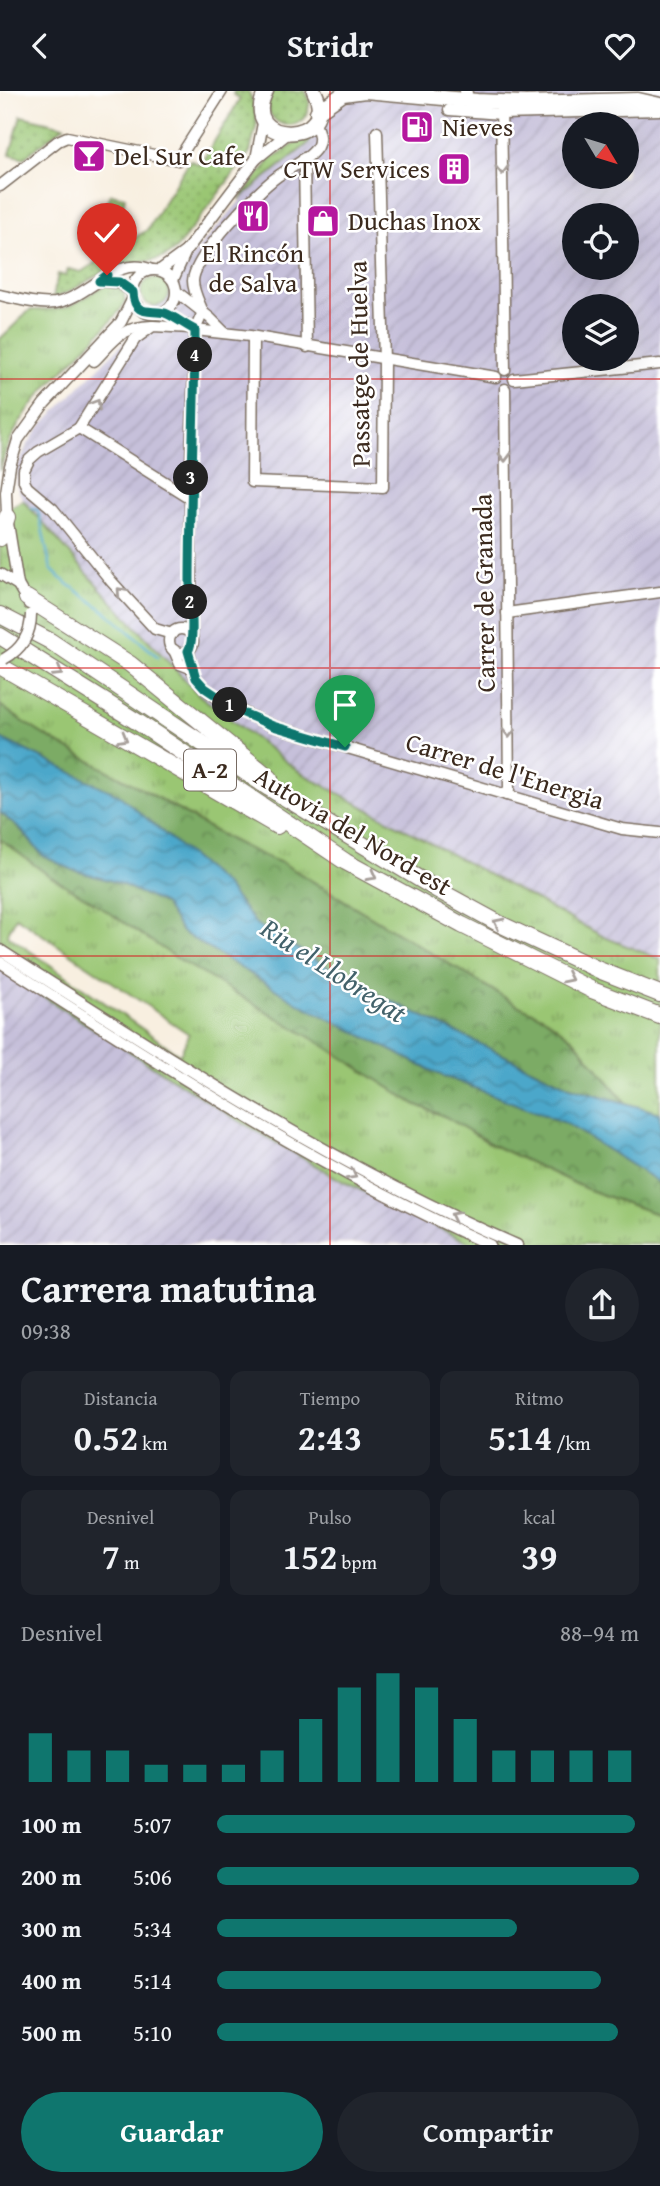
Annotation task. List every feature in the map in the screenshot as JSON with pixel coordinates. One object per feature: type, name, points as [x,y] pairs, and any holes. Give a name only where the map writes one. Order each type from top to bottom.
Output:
[{"type":"highway","points":[[0,538],[7,516]]},
{"type":"highway","points":[[29,606],[65,621],[130,664],[314,816]]},
{"type":"highway","name":"Autovia del Nord-est","points":[[0,615],[50,641],[314,816],[500,925],[599,970],[660,994]]},
{"type":"highway","name":"Autovia del Nord-est","points":[[0,636],[139,723],[346,862],[462,925],[592,990],[660,1016]]},
{"type":"highway","points":[[1,662],[265,820],[346,862]]},
{"type":"main road","points":[[314,91],[318,101],[316,116]]},
{"type":"main road","points":[[261,95],[264,118],[275,130],[287,134],[305,130],[336,97],[352,91],[501,108],[638,100],[660,105]]},
{"type":"main road","points":[[444,91],[523,95],[651,91]]},
{"type":"street","points":[[0,185],[67,137],[178,160],[222,91]]},
{"type":"street","points":[[64,384],[88,368],[125,330],[134,326],[153,326],[224,332],[384,360],[500,374],[512,373],[512,386],[505,389],[498,385],[500,374],[501,108]]},
{"type":"street","points":[[449,110],[660,110]]},
{"type":"street","points":[[203,312],[193,278],[199,265],[253,196],[319,145],[316,116]]},
{"type":"street","points":[[256,159],[264,118]]},
{"type":"street","name":"Passatge de Huelva","points":[[254,337],[251,482],[383,487],[384,360],[377,132]]},
{"type":"street","points":[[173,280],[188,249],[256,159],[287,134]]},
{"type":"street","points":[[304,158],[307,347]]},
{"type":"street","points":[[1,662],[23,644],[30,629],[29,606],[18,585],[7,516],[6,492],[18,440],[31,420],[121,322],[137,278],[224,231]]},
{"type":"street","points":[[0,295],[56,303],[74,297],[114,271],[144,266],[173,280],[177,292],[224,332]]},
{"type":"street","points":[[99,281],[119,282],[133,295],[138,307],[158,314],[172,305],[177,292]]},
{"type":"street","points":[[121,322],[146,311]]},
{"type":"street","points":[[162,312],[193,329]]},
{"type":"street","points":[[190,610],[169,641],[174,650],[181,653],[188,651],[192,645],[190,498],[193,329],[203,312]]},
{"type":"street","points":[[153,326],[135,339],[123,355],[99,400],[79,428],[38,452],[30,460],[24,470],[24,481],[27,487],[53,509],[111,581],[155,629],[187,631],[192,637]]},
{"type":"street","points":[[514,379],[660,365]]},
{"type":"street","name":"Carrer de Granada","points":[[505,389],[509,790],[506,795]]},
{"type":"street","points":[[79,428],[190,498]]},
{"type":"street","points":[[12,549],[0,572],[18,585]]},
{"type":"street","points":[[508,613],[660,592]]},
{"type":"street","name":"Carrer de l'Energia","points":[[174,650],[180,664],[193,669]]},
{"type":"street","name":"Carrer de l'Energia","points":[[188,651],[196,678],[205,688],[241,712],[273,726],[622,829],[660,833]]},
{"type":"street","points":[[0,950],[226,1094],[478,1228],[517,1244]]},
{"type":"street","points":[[0,962],[231,1108],[389,1196],[490,1244]]},
{"type":"shaded area","points":[[464,91],[660,91],[660,959],[604,937],[301,773],[200,696],[99,587],[23,500],[17,487],[17,468],[27,445],[40,427],[131,335],[197,250],[276,160],[312,133],[342,104],[369,97],[454,107]]},
{"type":"shaded area","points":[[0,969],[231,1116],[344,1182],[472,1244],[0,1244]]},
{"type":"green space","points":[[234,91],[248,91],[253,101],[257,123],[250,152],[176,249],[163,258],[109,269],[53,298],[58,274],[66,276],[68,269],[81,272],[147,230],[190,160],[200,165],[240,99],[233,94]]},
{"type":"green space","points":[[272,91],[305,91],[310,100],[307,115],[291,125],[280,123],[268,108]]},
{"type":"green space","points":[[21,116],[64,126],[24,158],[10,154]]},
{"type":"green space","points":[[314,132],[309,143],[239,199],[272,158]]},
{"type":"green space","points":[[110,194],[125,197],[113,249],[96,260]]},
{"type":"green space","points":[[155,278],[165,282],[169,292],[165,302],[155,306],[145,302],[141,292],[145,282]]},
{"type":"green space","points":[[107,285],[119,288],[124,293],[125,303],[36,399],[14,432],[0,471],[0,339],[30,310],[68,306]]},
{"type":"green space","points":[[23,500],[200,696],[301,773],[604,937],[660,959],[660,1113],[626,1103],[574,1040],[544,1017],[519,1006],[282,863],[229,839],[70,750],[0,705],[0,513]]},
{"type":"green space","points":[[0,705],[70,750],[228,839],[282,863],[519,1006],[544,1017],[574,1040],[626,1103],[570,1087],[364,988],[256,924],[225,885],[0,738]]},
{"type":"green space","points":[[0,812],[23,832],[43,856],[73,870],[119,883],[164,904],[182,932],[298,1003],[436,1073],[565,1123],[660,1183],[660,1215],[589,1190],[493,1145],[446,1117],[415,1104],[320,1043],[178,959],[48,875],[0,839]]},
{"type":"green space","points":[[0,839],[48,875],[178,959],[320,1043],[415,1104],[446,1117],[493,1145],[589,1190],[660,1215],[660,1244],[472,1244],[344,1182],[231,1116],[0,969]],"holes":[[[16,917],[189,1034],[180,1055],[7,935]]]},
{"type":"water","points":[[0,738],[119,795],[225,885],[256,924],[364,988],[570,1087],[660,1113],[660,1183],[565,1123],[436,1073],[298,1003],[182,932],[164,904],[119,883],[73,870],[43,856],[23,832],[0,812]]},
{"type":"waterway","points":[[32,508],[38,510],[51,569],[158,657]]},
{"type":"place","name":"Nieves","points":[[417,127]]},
{"type":"place","name":"Del Sur Cafe","points":[[89,156]]},
{"type":"place","name":"CTW Services","points":[[454,169]]},
{"type":"place","name":"El Rincón de Salva","points":[[253,216]]},
{"type":"place","name":"Duchas Inox","points":[[323,221]]},
{"type":"route","points":[[107,275],[99,281],[119,282],[133,292],[135,302],[141,309],[149,313],[162,312],[195,330],[190,498],[190,610],[193,641],[188,651],[196,678],[205,688],[241,712],[273,726],[345,747]]},
{"type":"water label","name":"Riu el Llobregat","points":[[334,970]]}]
